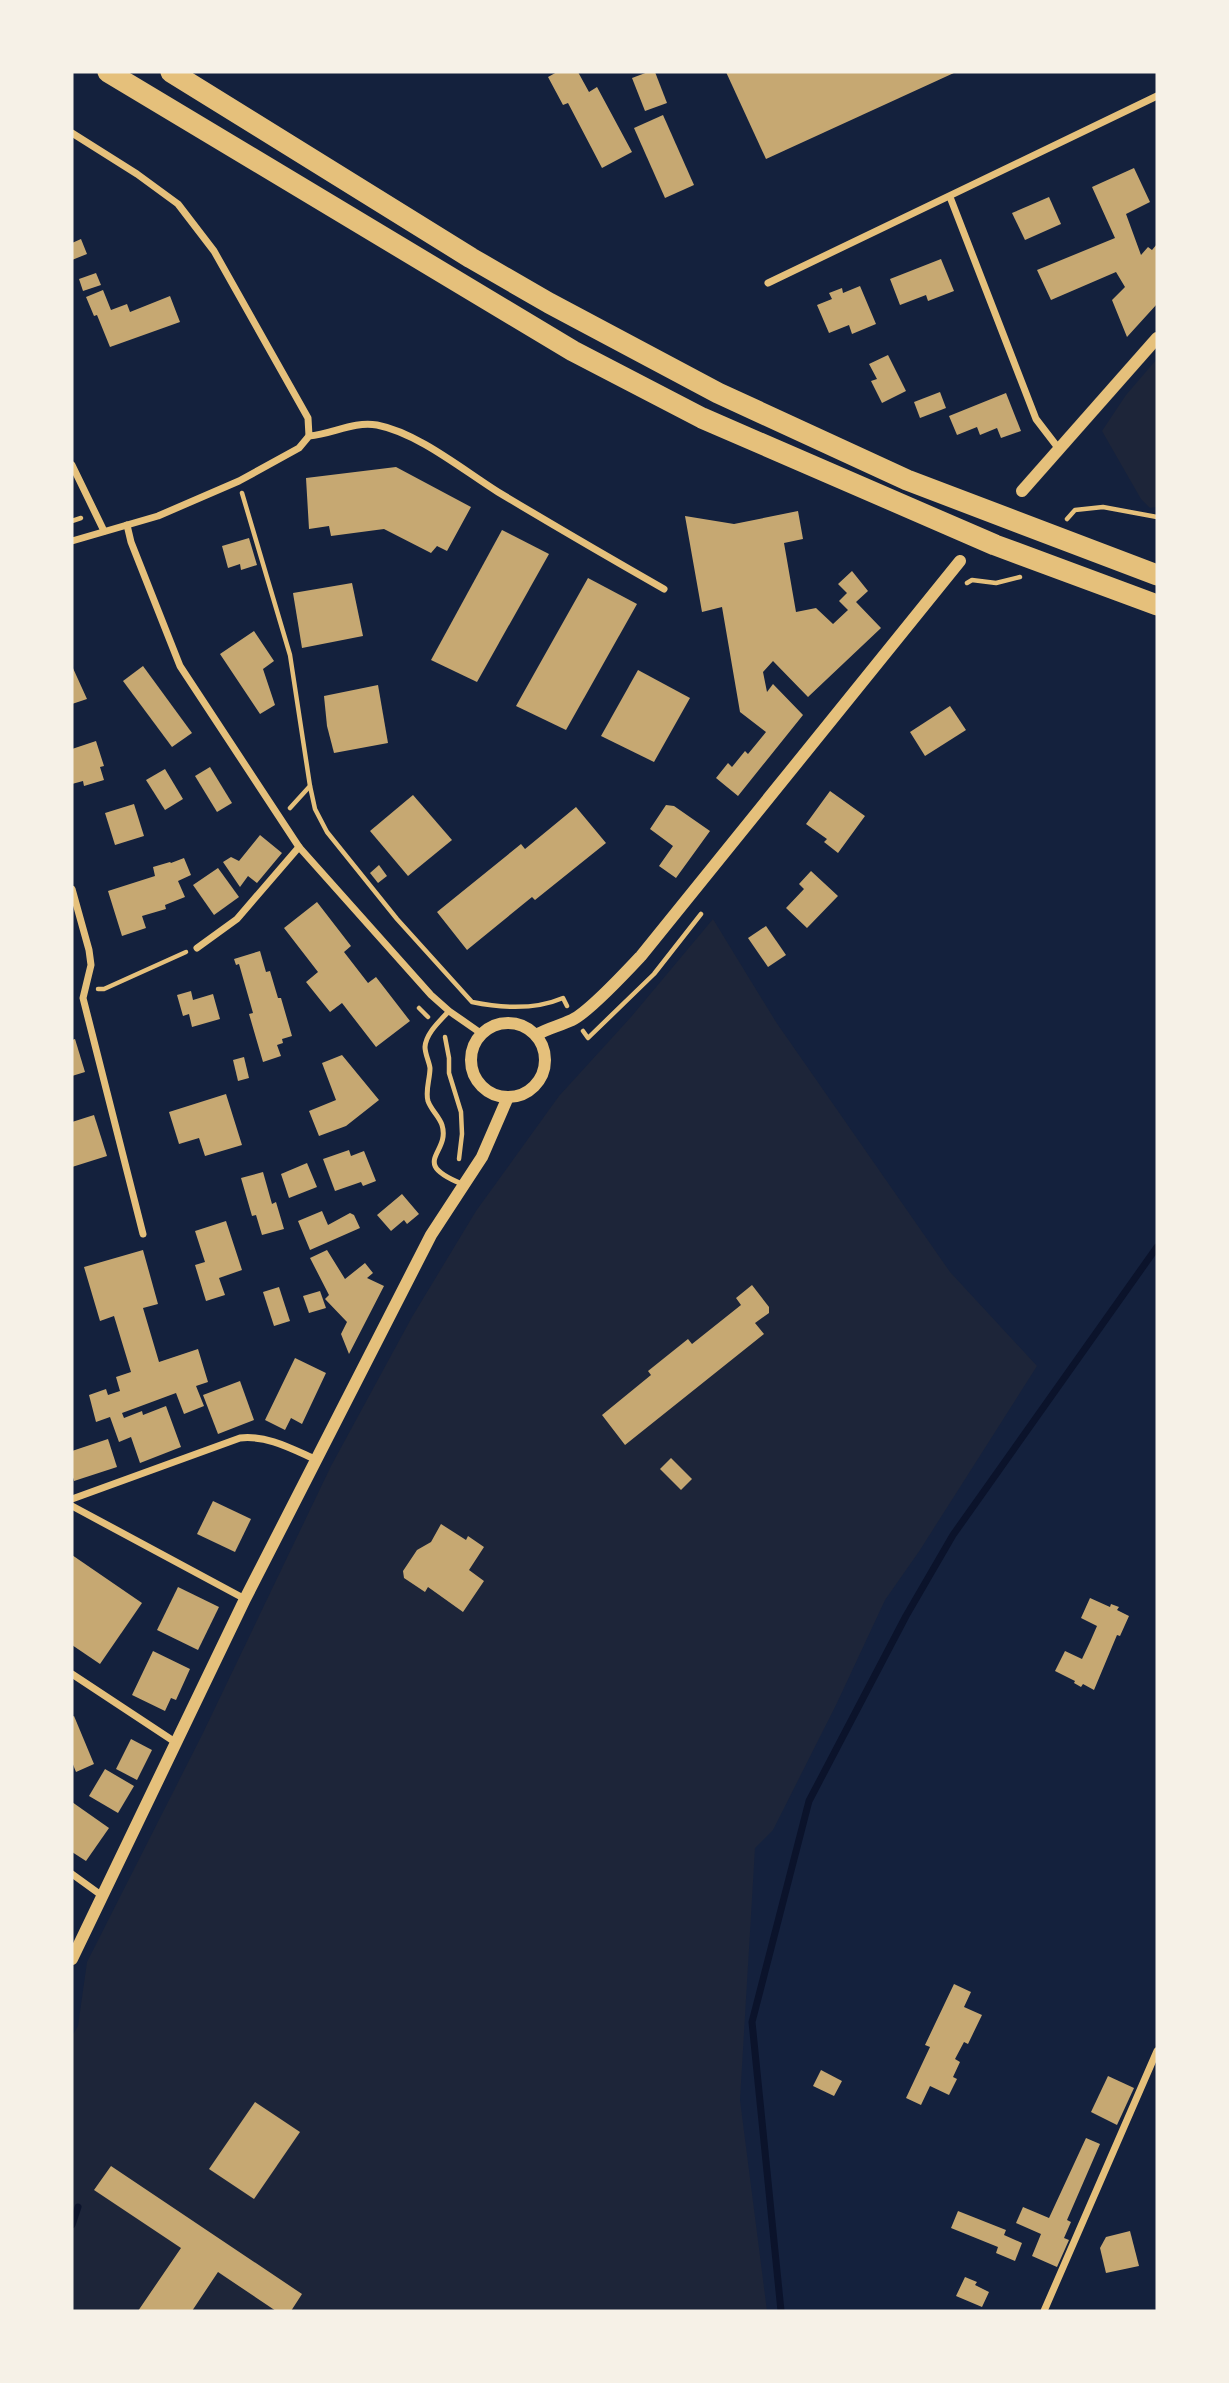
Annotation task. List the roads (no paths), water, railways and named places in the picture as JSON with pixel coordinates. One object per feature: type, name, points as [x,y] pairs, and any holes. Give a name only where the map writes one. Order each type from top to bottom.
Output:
[{"type":"highway","points":[[108,72],[573,351],[702,418],[995,545],[1149,602]]},
{"type":"highway","points":[[171,72],[482,264],[718,393],[907,480],[1157,575]]},
{"type":"street","points":[[768,283],[1157,96]]},
{"type":"street","points":[[72,133],[137,174],[178,204],[214,251],[308,418],[309,436],[299,448],[239,481],[158,516],[72,541]]},
{"type":"street","points":[[950,197],[1035,419],[1059,449]]},
{"type":"street","points":[[1022,491],[1157,338]]},
{"type":"street","points":[[309,436],[324,435],[354,425],[377,425],[413,439],[531,512],[664,589]]},
{"type":"street","points":[[72,465],[104,531]]},
{"type":"street","points":[[127,525],[131,542],[180,666],[299,847],[401,964],[449,1011],[482,1034]]},
{"type":"street","points":[[536,1035],[553,1025],[573,1020],[641,956],[960,561]]},
{"type":"street","points":[[197,948],[237,919],[299,847]]},
{"type":"street","points":[[72,889],[91,965],[83,998],[143,1234]]},
{"type":"street","points":[[503,1023],[515,1023],[536,1035],[545,1057],[544,1069],[531,1089],[508,1097],[485,1089],[477,1080],[471,1056],[474,1044],[482,1034],[503,1023]]},
{"type":"street","points":[[72,1959],[245,1599],[431,1235],[482,1157],[508,1097]]},
{"type":"street","points":[[72,1499],[240,1438],[269,1440],[317,1460]]},
{"type":"street","points":[[72,1506],[245,1599]]},
{"type":"street","points":[[72,1674],[175,1742]]},
{"type":"street","points":[[72,1874],[101,1895]]},
{"type":"street","points":[[1044,2311],[1157,2050]]},
{"type":"lane","points":[[449,1011],[428,1036],[425,1048],[430,1068],[428,1101],[443,1125],[434,1166],[442,1177],[463,1185]]},
{"type":"waterway","points":[[781,2311],[752,2022],[809,1801],[906,1616],[953,1535],[1157,1247]]},
{"type":"waterway","points":[[72,2225],[78,2207]]}]
